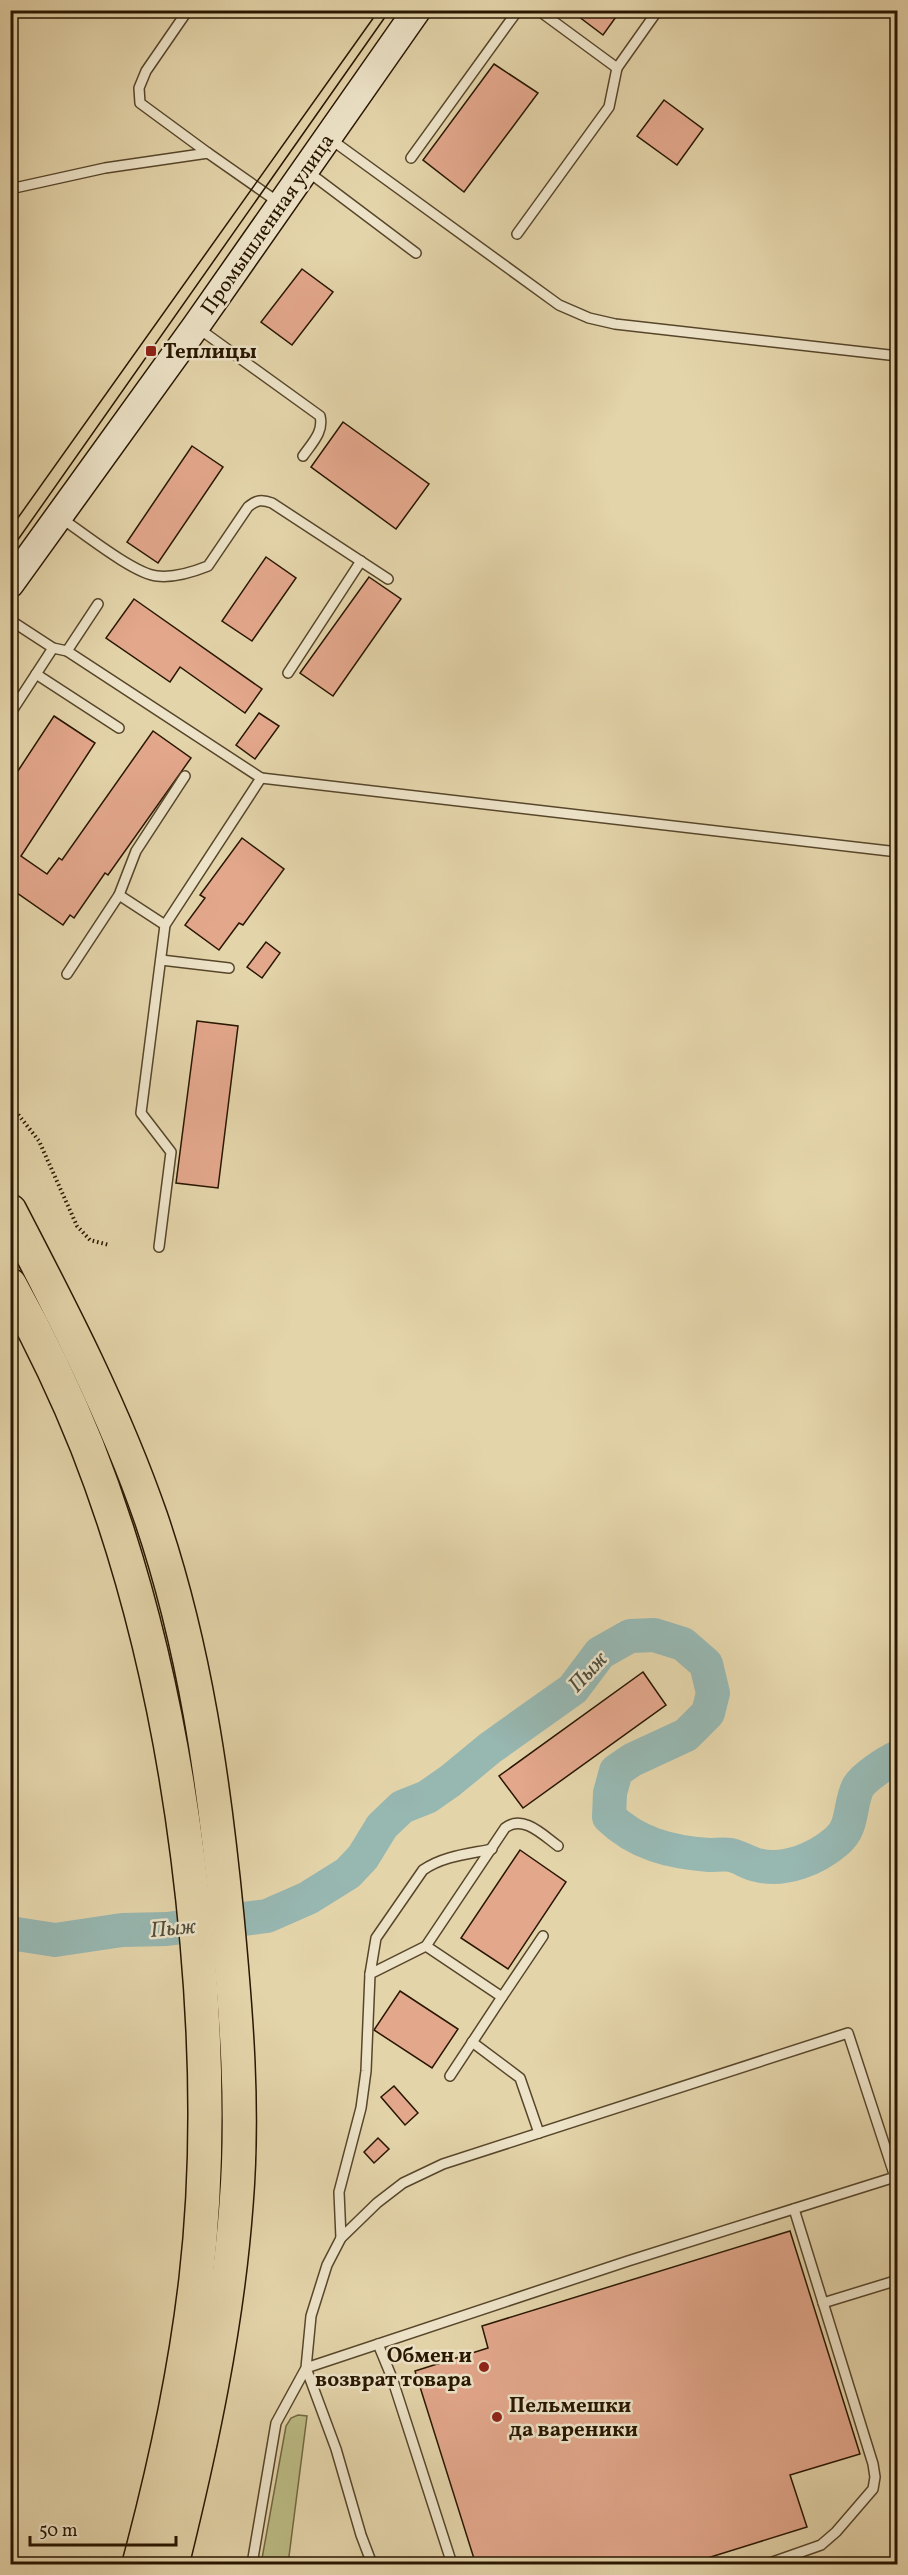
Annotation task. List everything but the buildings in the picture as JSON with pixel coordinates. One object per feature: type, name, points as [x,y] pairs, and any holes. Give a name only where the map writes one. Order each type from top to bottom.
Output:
[{"type":"highway","points":[[10,1211],[78,1342],[151,1518],[180,1622],[208,1752],[202,1998],[205,2108],[203,2200],[196,2280],[176,2395],[153,2510],[139,2565]]},
{"type":"highway","points":[[10,1285],[43,1346],[87,1447],[115,1529],[145,1627],[180,1791],[206,1868],[234,1995],[240,2108],[237,2203],[215,2366],[172,2565]]},
{"type":"street","name":"Промышленная улица","points":[[10,584],[196,326],[417,10]]},
{"type":"lane","points":[[188,10],[146,71],[139,88],[140,103],[280,203]]},
{"type":"lane","points":[[411,158],[518,10]]},
{"type":"lane","points":[[538,10],[617,68]]},
{"type":"lane","points":[[517,234],[609,107],[617,68],[658,10]]},
{"type":"lane","points":[[328,137],[559,305],[589,318],[615,324],[897,356]]},
{"type":"lane","points":[[10,189],[105,168],[207,153]]},
{"type":"lane","points":[[305,169],[416,253]]},
{"type":"lane","points":[[196,326],[320,416],[322,423],[320,432],[303,456]]},
{"type":"lane","points":[[59,517],[138,569],[159,576],[198,570],[208,566],[248,507],[255,501],[263,500],[272,503],[388,579]]},
{"type":"lane","points":[[288,673],[361,561]]},
{"type":"lane","points":[[67,651],[98,604]]},
{"type":"lane","points":[[10,620],[53,648],[67,651],[261,777],[897,852]]},
{"type":"lane","points":[[10,714],[53,648]]},
{"type":"lane","points":[[36,674],[119,728]]},
{"type":"lane","points":[[67,974],[119,895],[136,851],[185,776]]},
{"type":"lane","points":[[159,1247],[171,1152],[141,1113],[165,925],[261,777]]},
{"type":"lane","points":[[119,895],[165,925]]},
{"type":"lane","points":[[161,960],[228,968]]},
{"type":"lane","points":[[370,1974],[426,1946],[505,1828],[511,1823],[519,1822],[558,1846]]},
{"type":"lane","points":[[341,2238],[339,2192],[362,2108],[370,1974],[376,1938],[423,1870],[434,1862],[447,1858],[492,1849]]},
{"type":"lane","points":[[450,2076],[543,1936]]},
{"type":"lane","points":[[426,1946],[502,1997]]},
{"type":"lane","points":[[252,2565],[276,2422],[306,2368],[311,2316],[327,2265],[341,2238],[377,2203],[403,2183],[443,2164],[848,2033],[895,2177],[306,2368]]},
{"type":"lane","points":[[472,2042],[520,2078],[539,2133]]},
{"type":"lane","points":[[766,2565],[821,2545],[836,2532],[873,2489],[875,2477],[873,2464],[794,2209]]},
{"type":"lane","points":[[823,2303],[897,2280]]},
{"type":"lane","points":[[378,2344],[392,2378],[452,2565]]},
{"type":"lane","points":[[306,2368],[347,2483],[372,2565]]},
{"type":"path","points":[[10,1104],[39,1141],[77,1226],[90,1240],[109,1245]]},
{"type":"green space","points":[[298,2415],[307,2416],[288,2564],[261,2564],[286,2426],[291,2418]]},
{"type":"waterway","name":"Пыж","points":[[10,1933],[55,1940],[122,1930],[167,1929],[267,1916],[308,1898],[348,1873],[363,1857],[382,1826],[402,1807],[427,1797],[490,1748],[573,1689],[600,1653],[630,1636],[654,1635],[683,1644],[706,1664],[713,1693],[708,1713],[686,1735],[632,1760],[616,1771],[610,1793],[609,1817],[643,1840],[681,1852],[731,1855],[768,1867],[800,1862],[820,1853],[837,1841],[849,1823],[858,1787],[876,1770],[898,1757]]},
{"type":"tram line","points":[[10,529],[379,10]]},
{"type":"tram line","points":[[10,551],[390,10]]},
{"type":"place","name":"Теплицы","points":[[151,351]]},
{"type":"place","name":"Обмен и возврат товара","points":[[484,2367]]},
{"type":"place","name":"Пельмешки да вареники","points":[[497,2417]]}]
